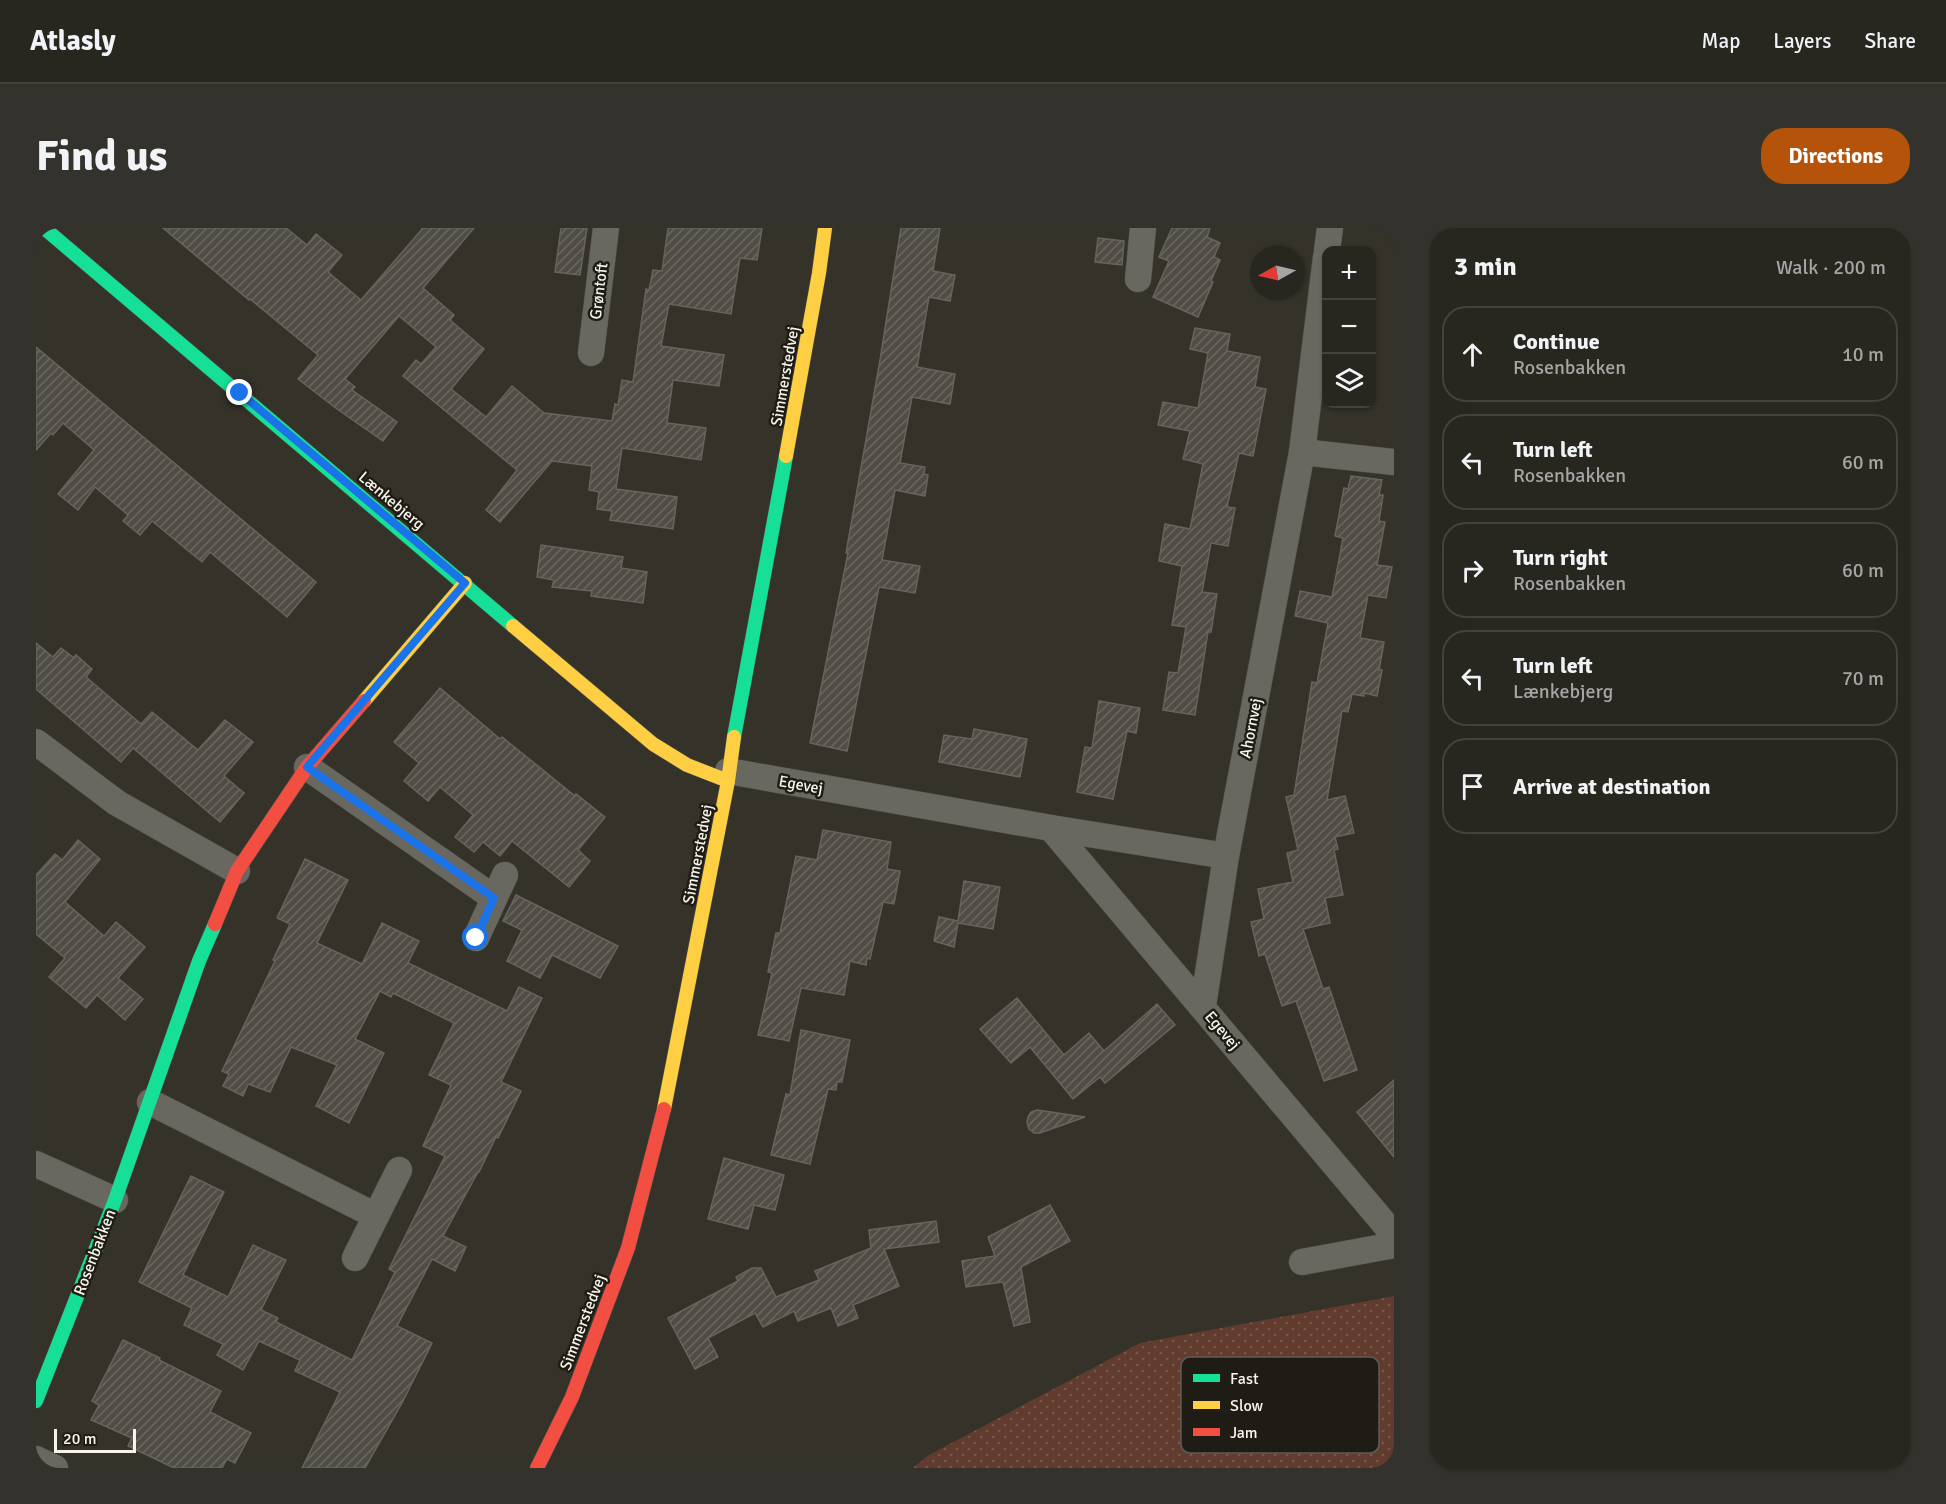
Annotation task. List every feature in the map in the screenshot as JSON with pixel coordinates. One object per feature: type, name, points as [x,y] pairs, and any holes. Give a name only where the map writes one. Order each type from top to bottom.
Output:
[{"type":"street","name":"Lænkebjerg","points":[[44,228],[653,744],[687,765],[728,776]]},
{"type":"street","name":"Grøntoft","points":[[591,353],[606,228]]},
{"type":"street","name":"Simmerstedvej","points":[[537,1468],[572,1397],[628,1248],[667,1097],[728,776],[819,273],[825,228]]},
{"type":"street","points":[[1138,279],[1143,228]]},
{"type":"street","points":[[1328,246],[1330,228]]},
{"type":"street","name":"Ahornvej","points":[[1203,1006],[1226,856],[1302,452],[1322,290]]},
{"type":"street","points":[[1302,452],[1394,462]]},
{"type":"street","name":"Rosenbakken","points":[[36,1401],[115,1200],[199,961],[237,871],[307,767],[465,583]]},
{"type":"street","points":[[36,742],[117,803],[237,871]]},
{"type":"street","points":[[307,767],[494,898]]},
{"type":"street","name":"Egevej","points":[[728,776],[1226,856]]},
{"type":"street","name":"Egevej","points":[[1051,828],[1394,1235]]},
{"type":"street","points":[[476,938],[505,875]]},
{"type":"street","points":[[150,1102],[376,1216]]},
{"type":"street","points":[[36,1164],[115,1200]]},
{"type":"street","points":[[355,1258],[399,1170]]},
{"type":"street","points":[[1302,1262],[1394,1245]]},
{"type":"street","points":[[36,1459],[55,1468]]},
{"type":"shaded area","points":[[1394,1296],[1394,1468],[913,1468],[929,1455],[1140,1343]]},
{"type":"building","points":[[163,228],[286,228],[307,245],[316,234],[342,255],[328,272],[361,300],[423,228],[474,228],[423,288],[454,315],[450,320],[484,349],[451,389],[486,417],[512,386],[544,413],[612,421],[615,404],[618,405],[622,380],[633,382],[646,289],[649,290],[653,270],[662,271],[668,228],[762,228],[757,260],[740,258],[731,314],[669,304],[661,346],[724,355],[719,386],[673,380],[667,423],[706,428],[701,460],[622,448],[616,489],[677,497],[673,529],[610,520],[612,511],[597,509],[599,492],[589,490],[592,466],[552,461],[500,522],[486,510],[517,470],[403,376],[416,360],[421,364],[436,347],[399,316],[345,379],[355,387],[352,390],[397,422],[383,441],[298,379],[318,355]]},
{"type":"building","points":[[561,228],[587,228],[580,275],[555,272]]},
{"type":"building","points":[[901,228],[940,228],[933,271],[955,275],[950,301],[929,297],[917,367],[955,374],[950,404],[912,397],[900,463],[925,467],[924,474],[928,475],[925,496],[895,490],[882,560],[920,566],[915,593],[879,587],[847,751],[810,743],[848,553],[846,553]]},
{"type":"building","points":[[1172,228],[1210,228],[1207,237],[1220,243],[1214,257],[1220,260],[1198,317],[1153,297],[1169,261],[1159,257]]},
{"type":"building","points":[[1098,238],[1124,241],[1122,265],[1095,262]]},
{"type":"building","points":[[1195,328],[1230,334],[1227,351],[1260,357],[1255,387],[1266,389],[1253,456],[1239,453],[1227,507],[1235,508],[1228,546],[1211,543],[1202,592],[1217,594],[1211,632],[1208,632],[1195,715],[1163,710],[1169,672],[1178,673],[1186,627],[1172,625],[1182,566],[1159,561],[1165,524],[1190,529],[1203,464],[1183,459],[1190,431],[1158,425],[1163,402],[1198,408],[1208,353],[1190,349]]},
{"type":"building","points":[[36,347],[316,582],[287,617],[210,552],[202,562],[152,521],[140,535],[123,521],[128,515],[95,487],[78,510],[58,494],[94,450],[63,423],[36,450]]},
{"type":"building","points":[[1351,476],[1382,480],[1379,495],[1383,495],[1379,521],[1385,522],[1377,565],[1392,567],[1386,598],[1368,595],[1360,638],[1384,642],[1377,696],[1364,693],[1364,696],[1352,694],[1348,712],[1342,711],[1327,800],[1345,796],[1354,833],[1335,837],[1338,849],[1334,850],[1343,895],[1325,898],[1330,923],[1303,929],[1323,989],[1329,987],[1357,1070],[1324,1081],[1296,1001],[1282,1006],[1265,954],[1259,956],[1251,922],[1264,919],[1258,889],[1293,882],[1287,853],[1298,850],[1286,797],[1294,795],[1312,682],[1317,683],[1328,623],[1295,616],[1300,591],[1332,597],[1343,538],[1335,536],[1344,488],[1348,489]]},
{"type":"building","points":[[541,545],[623,557],[621,568],[647,572],[643,603],[591,596],[592,591],[552,587],[554,580],[537,577]]},
{"type":"building","points":[[36,643],[53,657],[61,648],[74,658],[76,655],[92,669],[86,677],[141,724],[152,712],[198,750],[225,720],[253,742],[224,776],[244,793],[220,822],[133,748],[121,762],[36,689]]},
{"type":"building","points":[[440,688],[500,739],[502,737],[575,796],[576,794],[605,817],[578,850],[590,861],[569,887],[512,841],[500,856],[483,842],[474,852],[455,837],[473,815],[440,787],[428,801],[404,781],[419,763],[394,742]]},
{"type":"building","points":[[1099,701],[1140,708],[1136,733],[1127,731],[1113,799],[1077,792],[1085,747],[1092,748]]},
{"type":"building","points":[[974,729],[1027,739],[1020,777],[939,762],[944,735],[972,739]]},
{"type":"building","points":[[823,830],[891,842],[887,869],[900,871],[894,904],[883,902],[870,959],[867,958],[866,965],[850,961],[844,995],[801,988],[789,1041],[758,1035],[772,973],[768,972],[776,933],[780,933],[796,856],[817,860]]},
{"type":"building","points":[[78,840],[100,859],[65,902],[104,936],[116,922],[145,947],[118,978],[143,999],[125,1020],[97,995],[86,1008],[49,977],[65,958],[36,934],[36,875],[55,854],[62,860]]},
{"type":"building","points":[[305,859],[348,880],[317,943],[362,964],[382,923],[419,941],[408,963],[507,1011],[519,987],[542,998],[501,1082],[521,1091],[498,1138],[496,1137],[443,1236],[466,1247],[455,1271],[432,1259],[397,1326],[432,1343],[402,1403],[365,1468],[302,1468],[340,1392],[295,1371],[300,1360],[259,1341],[243,1370],[217,1355],[223,1344],[184,1325],[192,1308],[139,1282],[191,1176],[224,1192],[183,1275],[228,1297],[253,1245],[286,1260],[261,1310],[278,1318],[276,1322],[352,1360],[395,1272],[389,1269],[445,1156],[423,1146],[451,1085],[429,1075],[454,1023],[393,993],[391,997],[380,991],[355,1039],[384,1053],[349,1123],[316,1106],[337,1065],[291,1047],[270,1092],[248,1084],[243,1096],[223,1086],[229,1074],[222,1071],[275,961],[273,960],[290,924],[277,918]]},
{"type":"building","points":[[964,881],[1000,887],[993,929],[958,923],[954,947],[934,941],[939,917],[958,921]]},
{"type":"building","points":[[516,895],[618,946],[600,978],[552,955],[540,978],[507,961],[522,930],[503,921]]},
{"type":"building","points":[[1017,998],[1064,1055],[1089,1033],[1104,1051],[1157,1004],[1175,1025],[1105,1083],[1100,1077],[1073,1099],[1030,1047],[1011,1063],[980,1029]]},
{"type":"building","points":[[801,1030],[850,1040],[842,1082],[837,1082],[836,1090],[828,1089],[810,1164],[771,1155],[786,1094],[790,1095]]},
{"type":"building","points":[[1394,1080],[1394,1157],[1357,1112]]},
{"type":"building","points":[[1037,1110],[1085,1117],[1034,1133],[1029,1129],[1027,1123],[1031,1112]]},
{"type":"building","points":[[724,1158],[784,1175],[775,1210],[754,1205],[748,1229],[708,1219]]},
{"type":"building","points":[[1050,1205],[1070,1241],[1021,1267],[1030,1322],[1014,1326],[1003,1282],[966,1287],[962,1261],[995,1256],[988,1237]]},
{"type":"building","points":[[936,1221],[939,1242],[884,1249],[899,1286],[853,1305],[858,1318],[838,1326],[831,1308],[798,1321],[794,1311],[763,1327],[755,1313],[708,1338],[718,1357],[695,1369],[668,1318],[738,1281],[736,1277],[752,1268],[761,1268],[776,1297],[819,1280],[815,1271],[871,1248],[869,1230]]},
{"type":"building","points":[[123,1340],[221,1391],[210,1412],[251,1433],[235,1463],[227,1459],[222,1468],[174,1468],[128,1446],[132,1438],[91,1420],[99,1405],[92,1401]]},
{"type":"traffic: fast","points":[[44,228],[513,626]]},
{"type":"traffic: fast","points":[[734,737],[786,456]]},
{"type":"traffic: fast","points":[[36,1401],[115,1200],[199,961],[215,924]]},
{"type":"traffic: slow","points":[[786,456],[825,228]]},
{"type":"traffic: slow","points":[[364,701],[465,583]]},
{"type":"traffic: slow","points":[[513,626],[653,744],[687,765],[728,781]]},
{"type":"traffic: slow","points":[[664,1109],[728,781],[734,737]]},
{"type":"traffic: jam","points":[[215,924],[237,871],[307,767],[364,701]]},
{"type":"traffic: jam","points":[[537,1468],[572,1397],[628,1248],[664,1109]]},
{"type":"route","points":[[240,393],[465,583],[307,767],[494,898],[476,938]]}]
